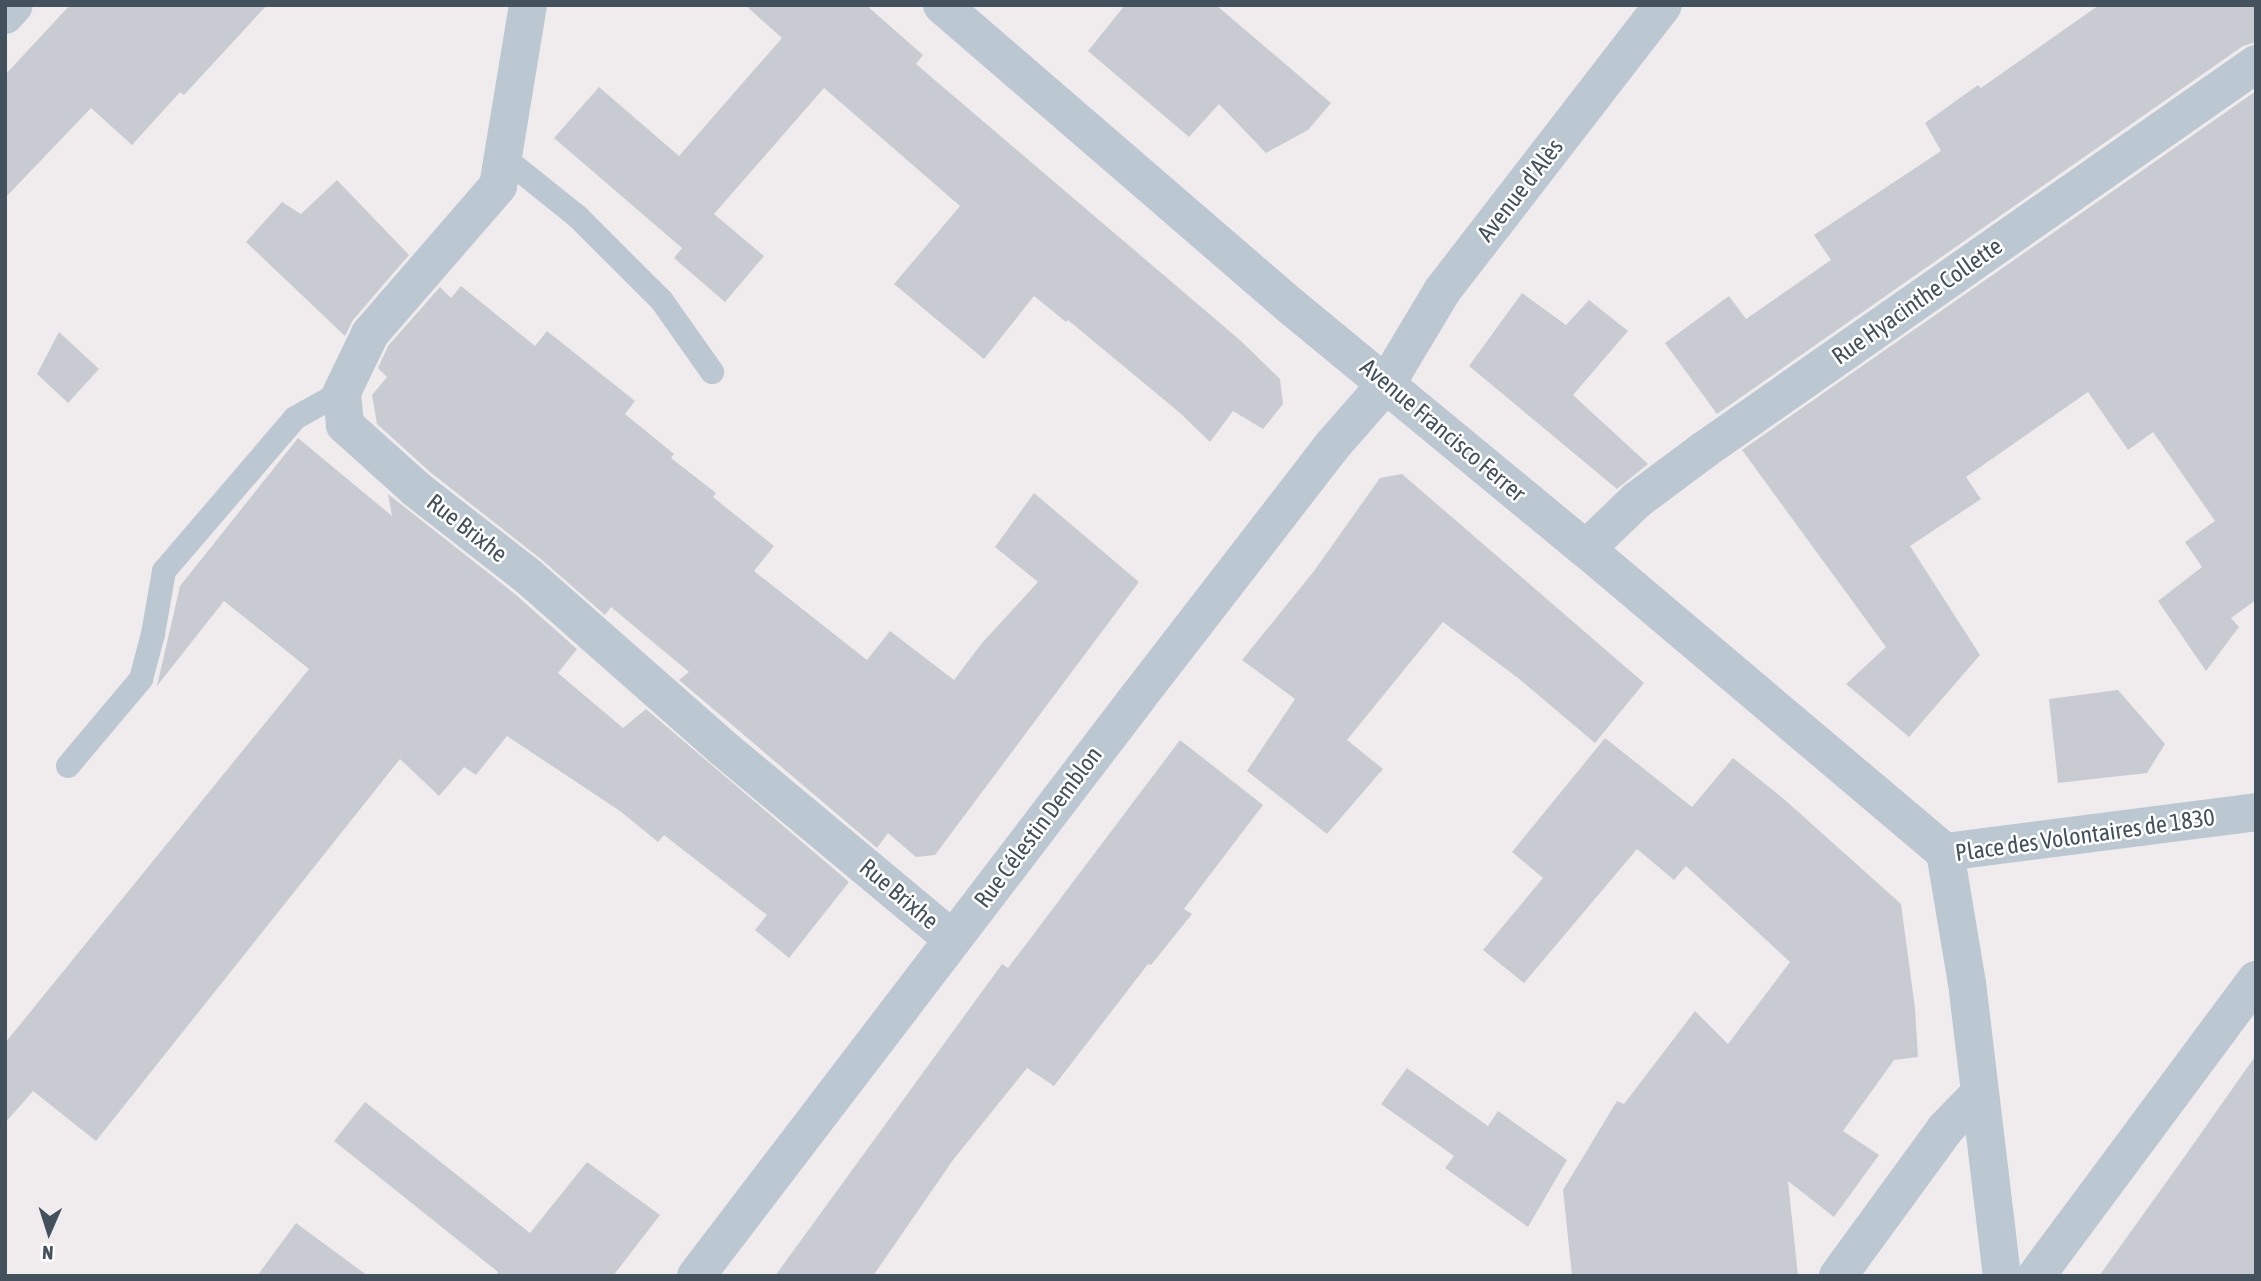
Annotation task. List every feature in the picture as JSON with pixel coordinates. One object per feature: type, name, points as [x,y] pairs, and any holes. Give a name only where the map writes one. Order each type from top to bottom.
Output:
[{"type":"street","points":[[5,15],[14,5]]},
{"type":"street","points":[[342,393],[370,334],[498,186],[528,5]]},
{"type":"street","name":"Avenue Francisco Ferrer","points":[[942,5],[1292,307],[1586,549],[1945,852]]},
{"type":"street","name":"Avenue d'Alès","points":[[1387,383],[1442,291],[1663,5]]},
{"type":"street","name":"Rue Hyacinthe Collette","points":[[1586,549],[1637,500],[1704,450],[2256,64]]},
{"type":"street","name":"Rue Célestin Demblon","points":[[696,1276],[1331,447],[1387,383]]},
{"type":"street","name":"Rue Brixhe","points":[[342,393],[345,425],[416,489],[529,576],[723,748],[952,939]]},
{"type":"street","name":"Place des Volontaires de 1830","points":[[2002,1276],[1967,983],[1945,852],[2256,812]]},
{"type":"street","points":[[2036,1276],[2256,980]]},
{"type":"street","points":[[1838,1276],[1945,1129],[1980,1093]]},
{"type":"lane","points":[[503,156],[577,216],[662,301],[712,372]]},
{"type":"lane","points":[[68,766],[141,679],[153,634],[164,571],[295,418],[342,393]]},
{"type":"building","points":[[70,5],[267,5],[184,95],[180,92],[132,145],[91,108],[5,198],[5,75]]},
{"type":"building","points":[[745,5],[866,5],[923,55],[916,64],[1241,341],[1280,379],[1283,404],[1263,429],[1233,411],[1210,442],[1180,413],[1068,320],[1066,322],[1034,296],[984,359],[894,284],[960,206],[824,88],[714,214],[764,256],[725,302],[674,258],[682,248],[554,138],[599,87],[679,156],[782,38]]},
{"type":"building","points":[[1125,5],[1216,5],[1331,103],[1308,130],[1266,153],[1219,104],[1189,137],[1088,51]]},
{"type":"building","points":[[2099,5],[2256,5],[2256,42],[2243,46],[1717,414],[1665,343],[1729,296],[1746,319],[1831,260],[1814,235],[1941,151],[1925,123],[1978,85],[1981,88]]},
{"type":"building","points":[[2256,91],[2256,600],[2231,618],[2239,627],[2206,671],[2158,601],[2202,567],[2185,542],[2215,521],[2153,432],[2128,450],[2088,392],[1966,477],[1981,499],[1910,546],[1980,655],[1909,737],[1846,684],[1886,647],[1742,450]]},
{"type":"building","points":[[337,180],[409,255],[353,320],[345,336],[246,242],[282,202],[301,214]]},
{"type":"building","points":[[461,286],[535,346],[547,331],[635,401],[625,414],[674,454],[671,458],[716,493],[713,497],[774,546],[754,571],[867,660],[890,631],[954,680],[982,643],[1038,582],[995,547],[1034,493],[1139,582],[935,855],[916,857],[888,833],[877,848],[679,680],[689,672],[611,607],[605,615],[542,560],[430,472],[377,424],[372,395],[387,377],[378,368],[388,346],[440,287],[451,298]]},
{"type":"building","points":[[1522,293],[1566,325],[1589,300],[1628,331],[1573,395],[1648,464],[1617,489],[1469,366]]},
{"type":"building","points":[[59,332],[99,369],[68,403],[37,374]]},
{"type":"building","points":[[298,438],[392,516],[388,494],[515,594],[577,649],[558,673],[623,728],[646,709],[849,882],[789,958],[755,930],[767,915],[664,835],[658,842],[620,811],[507,736],[476,775],[464,767],[439,796],[400,759],[96,1141],[33,1091],[5,1123],[5,1043],[309,669],[224,601],[157,686],[180,586]]},
{"type":"building","points":[[1402,474],[1644,683],[1595,743],[1518,678],[1443,622],[1347,740],[1383,769],[1327,834],[1247,771],[1295,699],[1242,660],[1314,571],[1380,478]]},
{"type":"building","points":[[2118,690],[2165,744],[2147,773],[2058,783],[2049,699]]},
{"type":"building","points":[[1605,738],[1692,807],[1733,758],[1785,800],[1901,904],[1915,1008],[1918,1057],[1894,1060],[1843,1131],[1879,1155],[1834,1217],[1788,1181],[1798,1276],[1572,1276],[1563,1190],[1617,1101],[1624,1104],[1695,1011],[1728,1044],[1790,962],[1686,866],[1674,880],[1637,849],[1524,983],[1483,950],[1543,878],[1512,852]]},
{"type":"building","points":[[1180,740],[1263,805],[1184,909],[1192,914],[1151,965],[1148,964],[1054,1086],[1027,1068],[953,1160],[873,1276],[775,1276],[1002,964],[1008,968]]},
{"type":"building","points":[[2256,1055],[2256,1276],[2099,1276],[2185,1156]]},
{"type":"building","points":[[1407,1068],[1488,1126],[1498,1111],[1567,1160],[1528,1227],[1445,1168],[1454,1156],[1381,1104]]},
{"type":"building","points":[[365,1102],[530,1233],[587,1162],[660,1215],[613,1276],[496,1276],[498,1272],[334,1141]]},
{"type":"building","points":[[296,1223],[368,1276],[257,1276]]}]
